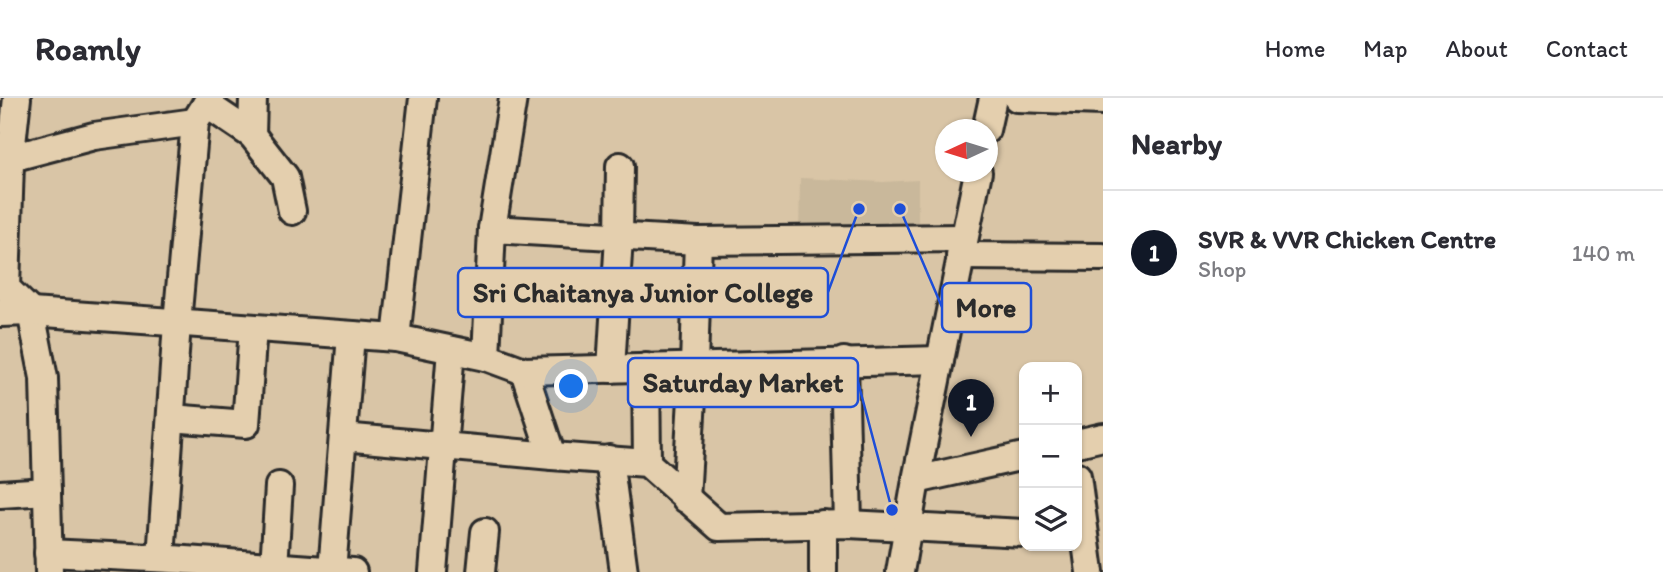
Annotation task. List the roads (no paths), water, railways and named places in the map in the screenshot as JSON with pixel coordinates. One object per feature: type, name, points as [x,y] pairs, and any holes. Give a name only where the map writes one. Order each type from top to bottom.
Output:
[{"type":"street","points":[[17,98],[7,162],[6,288],[31,312],[44,378],[49,563],[168,563],[342,571],[343,437],[351,335]]},
{"type":"street","points":[[252,135],[253,98]]},
{"type":"street","points":[[396,338],[423,98]]},
{"type":"street","points":[[486,358],[492,229],[513,98]]},
{"type":"street","points":[[988,119],[993,98]]},
{"type":"street","points":[[1017,98],[1103,102]]},
{"type":"street","points":[[7,162],[204,108],[252,135],[285,177],[292,211]]},
{"type":"street","points":[[168,563],[171,418],[177,323],[204,108]]},
{"type":"street","points":[[611,369],[619,237],[620,166]]},
{"type":"street","points":[[904,566],[907,525],[976,182]]},
{"type":"street","points":[[492,229],[698,241],[962,247],[1103,257]]},
{"type":"street","points":[[685,499],[694,365],[698,241]]},
{"type":"street","points":[[0,313],[31,312],[396,338],[486,358],[524,371],[940,360]]},
{"type":"street","points":[[171,418],[246,424],[253,328]]},
{"type":"street","points":[[433,572],[451,349]]},
{"type":"street","points":[[823,572],[836,524],[844,361]]},
{"type":"street","points":[[646,367],[648,463]]},
{"type":"street","points":[[524,371],[552,456]]},
{"type":"street","points":[[1082,442],[1103,436]]},
{"type":"street","points":[[343,437],[648,463],[719,527],[907,525],[1019,533]]},
{"type":"street","points":[[916,480],[1019,457]]},
{"type":"street","points":[[609,460],[624,572]]},
{"type":"street","points":[[274,567],[279,486]]},
{"type":"street","points":[[1079,488],[1089,536],[1090,572]]},
{"type":"street","points":[[0,494],[47,491]]},
{"type":"street","points":[[481,572],[485,533]]},
{"type":"waterway","points":[[186,112],[194,98]]},
{"type":"place","name":"Sri Chaitanya Junior College","points":[[859,209]]},
{"type":"place","name":"More","points":[[900,209]]},
{"type":"place","name":"SVR & VVR Chicken Centre","points":[[971,437]]},
{"type":"place","name":"Saturday Market","points":[[892,510]]}]
